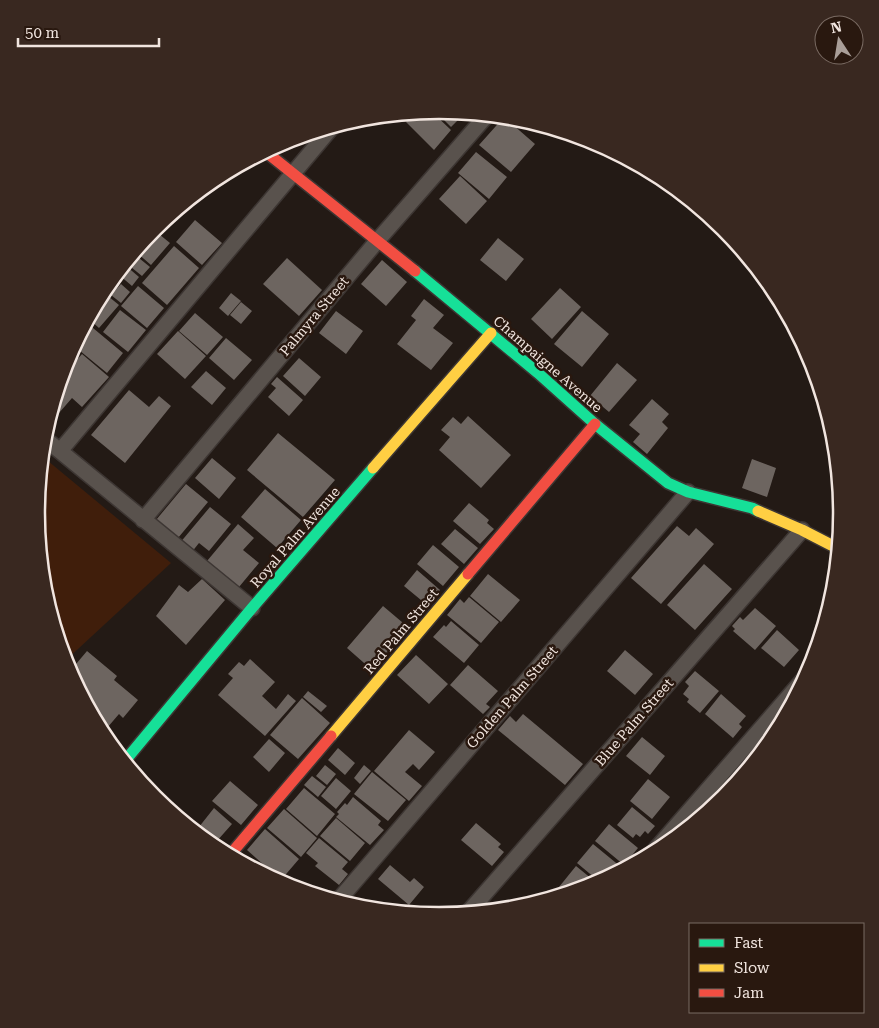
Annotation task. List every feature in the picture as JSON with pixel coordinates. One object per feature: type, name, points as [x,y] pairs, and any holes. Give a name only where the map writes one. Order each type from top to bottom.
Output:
[{"type":"street","name":"Palmyra Street","points":[[143,520],[378,240],[482,122]]},
{"type":"street","points":[[60,451],[324,137]]},
{"type":"street","name":"Champaigne Avenue","points":[[272,157],[378,240],[538,373],[595,424],[668,483],[688,492],[752,508],[833,546]]},
{"type":"street","name":"Royal Palm Avenue","points":[[129,756],[252,608],[491,334]]},
{"type":"street","name":"Red Palm Street","points":[[234,851],[595,424]]},
{"type":"street","points":[[52,444],[252,608]]},
{"type":"street","name":"Golden Palm Street","points":[[342,896],[688,492]]},
{"type":"street","name":"Blue Palm Street","points":[[473,907],[802,530]]},
{"type":"street","points":[[667,836],[788,697]]},
{"type":"shaded area","points":[[48,461],[171,563],[71,655],[58,616],[48,565],[45,514]]},
{"type":"building","points":[[439,119],[451,130],[434,150],[406,122]]},
{"type":"building","points":[[443,119],[458,120],[451,127]]},
{"type":"building","points":[[498,124],[515,127],[535,144],[511,172],[479,145]]},
{"type":"building","points":[[476,152],[507,177],[489,199],[458,173]]},
{"type":"building","points":[[460,176],[487,201],[466,224],[439,199]]},
{"type":"building","points":[[195,220],[222,243],[202,265],[176,242]]},
{"type":"building","points":[[161,235],[170,243],[151,265],[141,256]]},
{"type":"building","points":[[498,238],[524,259],[506,281],[480,260]]},
{"type":"building","points":[[174,246],[199,268],[167,305],[142,283]]},
{"type":"building","points":[[139,258],[150,267],[142,276],[132,268]]},
{"type":"building","points":[[287,258],[322,290],[299,316],[263,284]]},
{"type":"building","points":[[382,260],[407,282],[386,306],[361,284]]},
{"type":"building","points":[[130,270],[139,277],[132,286],[123,279]]},
{"type":"building","points":[[121,284],[130,292],[121,303],[111,295]]},
{"type":"building","points":[[138,286],[164,308],[147,328],[121,306]]},
{"type":"building","points":[[560,288],[581,307],[552,339],[531,319]]},
{"type":"building","points":[[231,293],[241,301],[228,316],[219,308]]},
{"type":"building","points":[[110,297],[119,305],[99,328],[94,324]]},
{"type":"building","points":[[424,299],[444,315],[433,328],[453,343],[431,370],[397,344],[416,320],[411,316]]},
{"type":"building","points":[[241,302],[252,311],[241,324],[230,315]]},
{"type":"building","points":[[120,310],[146,330],[128,352],[103,332]]},
{"type":"building","points":[[336,311],[363,331],[346,354],[319,333]]},
{"type":"building","points":[[582,311],[609,334],[582,367],[554,344]]},
{"type":"building","points":[[195,313],[223,337],[207,355],[179,331]]},
{"type":"building","points":[[92,328],[123,353],[107,373],[81,351]]},
{"type":"building","points":[[178,331],[206,356],[185,379],[157,354]]},
{"type":"building","points":[[226,338],[252,360],[234,380],[209,358]]},
{"type":"building","points":[[82,354],[109,377],[82,407],[72,398],[59,413],[66,387],[76,361]]},
{"type":"building","points":[[299,358],[321,377],[305,396],[283,376]]},
{"type":"building","points":[[617,363],[637,380],[609,412],[590,396]]},
{"type":"building","points":[[206,371],[226,388],[212,405],[191,387]]},
{"type":"building","points":[[277,377],[303,400],[289,416],[268,397],[276,388],[271,384]]},
{"type":"building","points":[[129,390],[149,407],[159,396],[171,406],[125,463],[91,435]]},
{"type":"building","points":[[652,399],[669,414],[662,422],[668,428],[647,454],[633,442],[640,434],[629,425]]},
{"type":"building","points":[[468,416],[511,455],[481,488],[439,450],[450,437],[441,430],[453,417],[461,424]]},
{"type":"building","points":[[278,433],[335,480],[303,517],[247,470]]},
{"type":"building","points":[[212,458],[236,478],[219,499],[195,478]]},
{"type":"building","points":[[752,459],[776,468],[767,497],[742,488]]},
{"type":"building","points":[[186,484],[208,502],[178,538],[156,520]]},
{"type":"building","points":[[265,489],[301,520],[277,548],[241,517]]},
{"type":"building","points":[[469,503],[489,520],[487,523],[494,529],[480,544],[453,521]]},
{"type":"building","points":[[210,507],[231,524],[209,551],[199,543],[191,553],[179,544]]},
{"type":"building","points":[[238,524],[254,538],[243,550],[259,563],[239,587],[207,561]]},
{"type":"building","points":[[677,526],[689,536],[696,528],[714,544],[661,604],[631,578]]},
{"type":"building","points":[[455,529],[478,548],[464,564],[441,544]]},
{"type":"building","points":[[433,545],[459,567],[443,586],[417,564]]},
{"type":"building","points":[[704,564],[732,589],[695,630],[667,605]]},
{"type":"building","points":[[417,570],[440,590],[427,605],[404,586]]},
{"type":"building","points":[[488,574],[520,600],[501,622],[470,596]]},
{"type":"building","points":[[202,579],[225,600],[186,645],[156,616],[179,585],[188,592]]},
{"type":"building","points":[[469,597],[499,622],[481,643],[447,615],[460,599],[464,603]]},
{"type":"building","points":[[383,606],[409,628],[372,670],[347,648]]},
{"type":"building","points":[[755,608],[776,626],[755,650],[733,631],[735,629],[732,626],[740,617],[743,620]]},
{"type":"building","points":[[451,621],[479,645],[464,663],[433,637],[444,625],[446,627]]},
{"type":"building","points":[[777,630],[799,650],[784,667],[761,648]]},
{"type":"building","points":[[625,650],[653,674],[635,695],[607,671]]},
{"type":"building","points":[[87,651],[117,676],[114,680],[138,700],[123,718],[119,714],[108,727],[75,665]]},
{"type":"building","points":[[416,655],[448,684],[429,704],[397,675]]},
{"type":"building","points":[[250,659],[275,682],[262,696],[276,709],[288,694],[296,701],[265,736],[218,695],[233,678],[228,674],[239,662],[244,666]]},
{"type":"building","points":[[468,665],[498,691],[486,704],[490,707],[483,714],[450,685]]},
{"type":"building","points":[[695,671],[719,691],[700,713],[687,702],[689,699],[683,694],[689,686],[685,682]]},
{"type":"building","points":[[308,691],[327,706],[321,712],[303,697]]},
{"type":"building","points":[[721,694],[746,716],[739,724],[742,727],[733,738],[705,714]]},
{"type":"building","points":[[302,698],[330,723],[298,759],[270,735]]},
{"type":"building","points":[[523,714],[583,764],[565,785],[498,730],[510,716],[516,722]]},
{"type":"building","points":[[409,730],[435,752],[419,770],[413,764],[405,772],[422,786],[409,801],[374,771]]},
{"type":"building","points":[[642,737],[665,756],[650,775],[626,756]]},
{"type":"building","points":[[269,739],[285,753],[269,772],[253,757]]},
{"type":"building","points":[[338,748],[355,763],[345,775],[328,760]]},
{"type":"building","points":[[325,765],[336,774],[327,785],[316,776]]},
{"type":"building","points":[[364,765],[371,771],[360,784],[354,778]]},
{"type":"building","points":[[372,772],[406,800],[388,821],[354,794]]},
{"type":"building","points":[[312,776],[326,787],[318,797],[304,785]]},
{"type":"building","points":[[336,778],[351,791],[336,809],[321,796]]},
{"type":"building","points":[[648,779],[670,797],[652,819],[630,801]]},
{"type":"building","points":[[230,781],[258,805],[241,825],[212,801]]},
{"type":"building","points":[[304,788],[335,814],[317,836],[286,809]]},
{"type":"building","points":[[353,797],[381,821],[378,825],[384,830],[370,845],[336,817],[339,814],[337,812],[345,803],[347,805]]},
{"type":"building","points":[[632,807],[655,826],[648,834],[645,831],[640,837],[636,834],[633,838],[617,825]]},
{"type":"building","points":[[214,808],[232,824],[218,840],[199,827]]},
{"type":"building","points":[[284,809],[317,838],[301,857],[267,828]]},
{"type":"building","points":[[336,818],[365,843],[350,861],[320,836]]},
{"type":"building","points":[[476,823],[501,844],[498,847],[504,852],[492,866],[461,840]]},
{"type":"building","points":[[609,824],[638,848],[627,861],[622,864],[595,841]]},
{"type":"building","points":[[265,829],[299,859],[284,876],[270,870],[247,850]]},
{"type":"building","points":[[319,838],[348,862],[342,869],[348,874],[339,885],[315,866],[318,863],[306,853]]},
{"type":"building","points":[[593,844],[619,865],[593,877],[577,863]]},
{"type":"building","points":[[390,865],[410,882],[414,878],[424,887],[409,905],[378,879]]},
{"type":"building","points":[[576,866],[590,878],[566,888],[562,889],[559,887]]},
{"type":"traffic: fast","points":[[415,271],[538,373],[595,424],[668,483],[688,492],[758,511]]},
{"type":"traffic: fast","points":[[129,756],[252,608],[373,468]]},
{"type":"traffic: slow","points":[[373,468],[491,333]]},
{"type":"traffic: slow","points":[[758,511],[833,546]]},
{"type":"traffic: slow","points":[[331,736],[468,574]]},
{"type":"traffic: jam","points":[[272,157],[415,271]]},
{"type":"traffic: jam","points":[[468,574],[595,424]]},
{"type":"traffic: jam","points":[[234,851],[331,736]]}]
